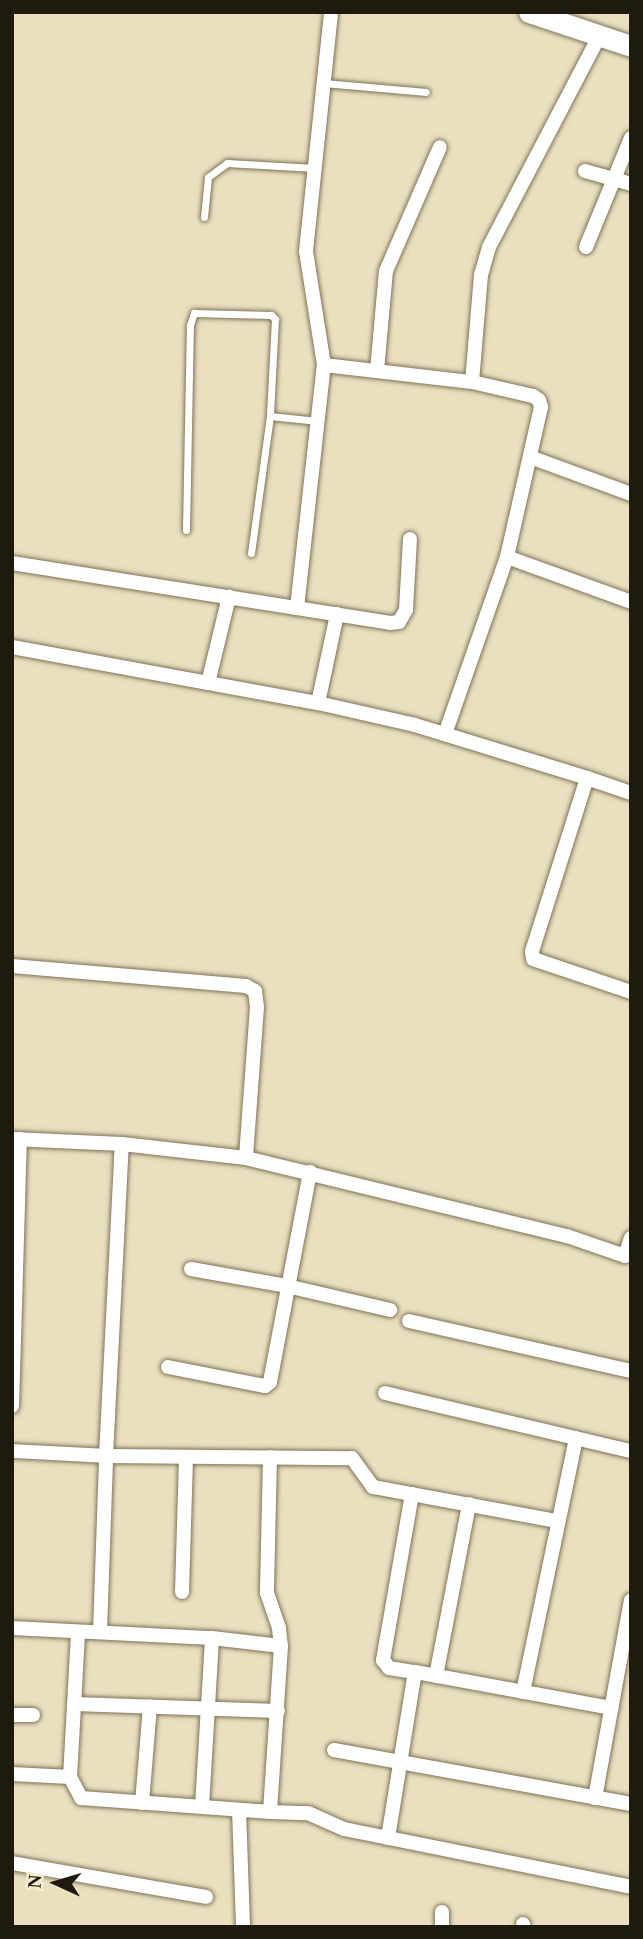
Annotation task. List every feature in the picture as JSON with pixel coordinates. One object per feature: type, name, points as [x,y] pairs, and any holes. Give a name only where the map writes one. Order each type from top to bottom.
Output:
[{"type":"street","points":[[297,608],[324,365],[306,251],[331,12]]},
{"type":"street","points":[[529,12],[630,45]]},
{"type":"street","points":[[472,382],[481,275],[489,247],[603,36]]},
{"type":"street","points":[[586,247],[631,138]]},
{"type":"street","points":[[377,371],[386,271],[440,147]]},
{"type":"street","points":[[585,171],[631,184]]},
{"type":"street","points":[[324,365],[472,382],[533,396],[539,400],[541,407],[508,557],[445,734]]},
{"type":"street","points":[[530,457],[631,494]]},
{"type":"street","points":[[12,563],[390,623],[403,618],[406,610],[410,539]]},
{"type":"street","points":[[508,557],[631,601]]},
{"type":"street","points":[[208,683],[229,597]]},
{"type":"street","points":[[318,703],[337,614]]},
{"type":"street","points":[[12,647],[318,703],[422,727],[631,793]]},
{"type":"street","points":[[587,778],[532,951],[533,959],[631,992]]},
{"type":"street","points":[[12,966],[246,986],[255,991],[257,1007],[246,1158]]},
{"type":"street","points":[[12,1406],[16,1139],[121,1144],[246,1158],[567,1236],[628,1259],[631,1238]]},
{"type":"street","points":[[100,1632],[121,1144]]},
{"type":"street","points":[[168,1367],[268,1385],[310,1172]]},
{"type":"street","points":[[191,1269],[287,1286],[390,1310]]},
{"type":"street","points":[[409,1321],[631,1371]]},
{"type":"street","points":[[385,1393],[631,1451]]},
{"type":"street","points":[[523,1692],[556,1521],[576,1438]]},
{"type":"street","points":[[12,1451],[106,1456],[352,1458],[373,1486],[556,1521]]},
{"type":"street","points":[[182,1592],[186,1457]]},
{"type":"street","points":[[270,1812],[281,1646],[279,1628],[267,1597],[271,1457]]},
{"type":"street","points":[[412,1494],[383,1660],[389,1668],[612,1708]]},
{"type":"street","points":[[436,1676],[468,1504]]},
{"type":"street","points":[[595,1798],[630,1605]]},
{"type":"street","points":[[12,1628],[212,1638],[281,1646]]},
{"type":"street","points":[[78,1632],[70,1777],[81,1798],[308,1813],[344,1829],[631,1887]]},
{"type":"street","points":[[202,1807],[212,1638]]},
{"type":"street","points":[[388,1838],[415,1672]]},
{"type":"street","points":[[74,1704],[278,1711]]},
{"type":"street","points":[[142,1803],[150,1706]]},
{"type":"street","points":[[12,1715],[33,1715]]},
{"type":"street","points":[[334,1750],[631,1804]]},
{"type":"street","points":[[12,1774],[70,1777]]},
{"type":"street","points":[[239,1810],[243,1927]]},
{"type":"street","points":[[12,1863],[206,1897]]},
{"type":"lane","points":[[324,83],[426,92]]},
{"type":"lane","points":[[204,217],[208,177],[228,163],[315,168]]},
{"type":"lane","points":[[186,530],[190,325],[194,313],[271,315],[275,319],[270,416],[251,553]]},
{"type":"lane","points":[[270,416],[318,421]]}]
